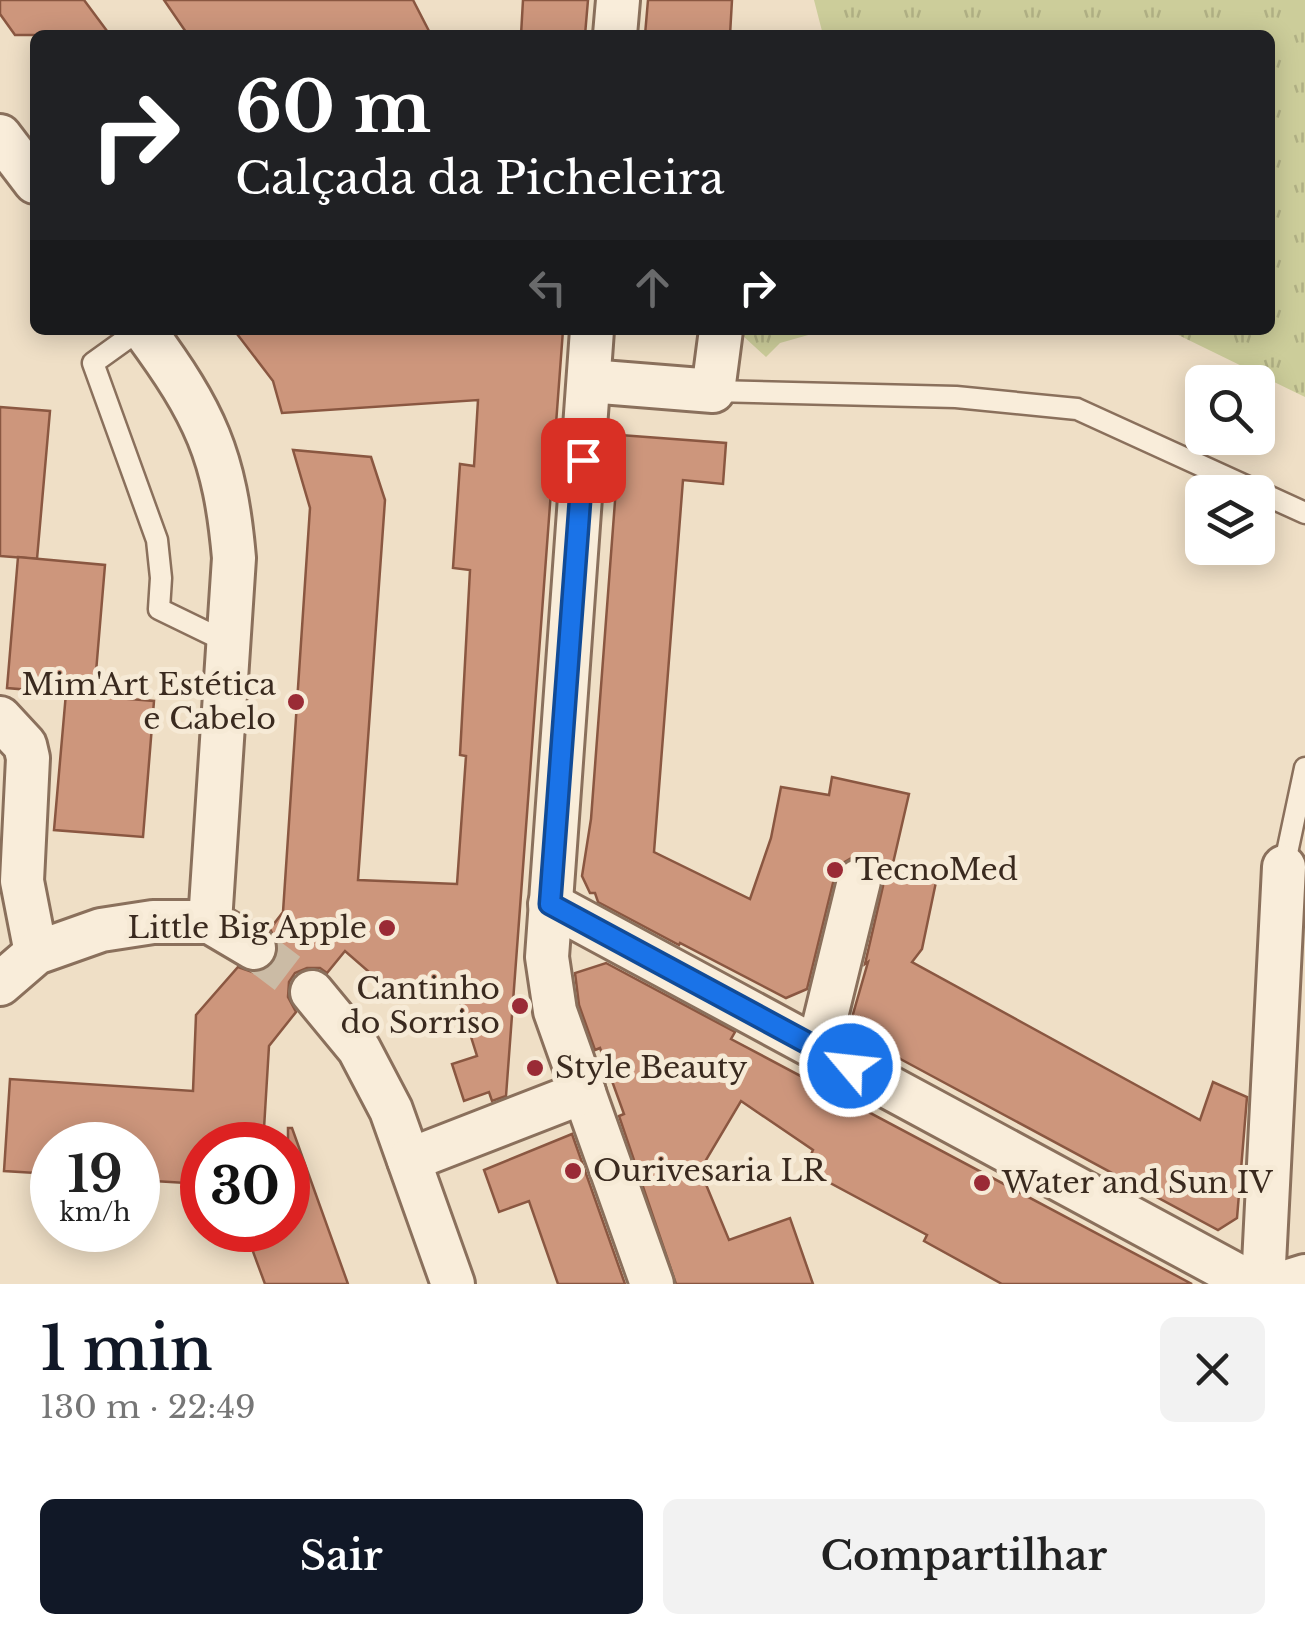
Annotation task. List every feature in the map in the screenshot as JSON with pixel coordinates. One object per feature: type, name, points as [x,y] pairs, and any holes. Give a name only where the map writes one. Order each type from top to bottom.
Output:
[{"type":"street","points":[[615,30],[618,0]]},
{"type":"street","points":[[0,136],[30,175]]},
{"type":"street","points":[[145,335],[188,390],[218,454],[230,503],[234,558],[230,643],[210,922]]},
{"type":"street","points":[[592,335],[547,957],[551,993],[652,1284]]},
{"type":"street","points":[[589,381],[713,390],[720,335]]},
{"type":"street","points":[[0,718],[25,745],[28,758],[22,881],[36,954]]},
{"type":"street","points":[[1263,1284],[1284,867]]},
{"type":"street","points":[[818,1049],[859,881]]},
{"type":"street","points":[[550,904],[1252,1284]]},
{"type":"street","points":[[0,984],[36,954],[101,930],[153,922],[210,922],[254,948]]},
{"type":"street","points":[[312,992],[359,1049],[391,1110],[453,1284]]},
{"type":"street","points":[[409,1160],[584,1092]]},
{"type":"street","points":[[1279,1284],[1305,1276]]},
{"type":"lane","points":[[134,335],[94,363],[157,540],[159,609],[230,643]]},
{"type":"lane","points":[[713,390],[956,396],[1077,409],[1305,512]]},
{"type":"lane","points":[[1284,867],[1305,768]]},
{"type":"green space","points":[[814,0],[1305,0],[1305,397],[1275,382],[1275,365],[1240,365],[1178,335],[1275,335],[1275,30],[822,30]]},
{"type":"green space","points":[[742,335],[808,335],[780,343],[766,357]]},
{"type":"building","points":[[0,0],[84,0],[106,30],[30,30],[30,35],[15,35],[0,14]]},
{"type":"building","points":[[164,0],[413,0],[428,30],[185,30]]},
{"type":"building","points":[[523,0],[588,0],[585,30],[521,30]]},
{"type":"building","points":[[648,0],[732,0],[730,30],[645,30]]},
{"type":"building","points":[[238,335],[563,335],[506,1096],[492,1101],[489,1092],[464,1101],[452,1064],[477,1056],[455,986],[442,992],[392,992],[345,951],[327,973],[320,968],[307,968],[295,973],[289,982],[288,997],[296,1012],[269,1046],[264,1122],[180,1122],[180,1183],[160,1181],[160,1122],[30,1122],[30,1173],[4,1171],[10,1079],[193,1091],[196,1015],[238,967],[255,973],[276,960],[279,947],[270,929],[283,912],[310,508],[293,450],[371,457],[385,500],[358,880],[457,884],[466,756],[460,755],[470,570],[453,568],[460,464],[474,466],[478,400],[282,413],[273,381]]},
{"type":"building","points":[[0,407],[50,411],[37,559],[0,556]]},
{"type":"building","points":[[620,435],[726,443],[723,484],[683,480],[654,852],[750,899],[771,838],[781,787],[829,795],[832,777],[909,794],[891,872],[936,882],[922,949],[912,962],[1200,1120],[1213,1082],[1247,1097],[1237,1218],[1218,1230],[854,1034],[851,1021],[883,886],[877,864],[866,857],[853,857],[840,865],[807,989],[786,998],[598,902],[595,893],[590,893],[582,876],[591,819]]},
{"type":"building","points":[[18,557],[105,565],[94,696],[154,701],[143,837],[54,830],[66,693],[7,688]]},
{"type":"building","points":[[606,963],[735,1032],[731,1039],[1192,1284],[1002,1284],[924,1241],[927,1235],[819,1177],[824,1168],[809,1159],[813,1150],[741,1101],[700,1170],[729,1240],[790,1218],[813,1284],[676,1284],[619,1116],[624,1114],[600,1048],[595,1050],[579,1005],[575,973]]},
{"type":"building","points":[[572,1134],[625,1284],[558,1284],[529,1201],[499,1212],[484,1170]]},
{"type":"building","points":[[310,1178],[348,1284],[265,1284],[253,1252],[310,1252]]},
{"type":"tunnel","points":[[254,948],[312,992]]},
{"type":"place","name":"Mim'Art Estética e Cabelo","points":[[296,702]]},
{"type":"place","name":"TecnoMed","points":[[835,870]]},
{"type":"place","name":"Little Big Apple","points":[[387,928]]},
{"type":"place","name":"Cantinho do Sorriso","points":[[520,1006]]},
{"type":"place","name":"Style Beauty","points":[[535,1068]]},
{"type":"place","name":"Ourivesaria LR","points":[[573,1171]]},
{"type":"place","name":"Water and Sun IV","points":[[982,1183]]},
{"type":"route","points":[[583,460],[550,904],[850,1066]]}]
